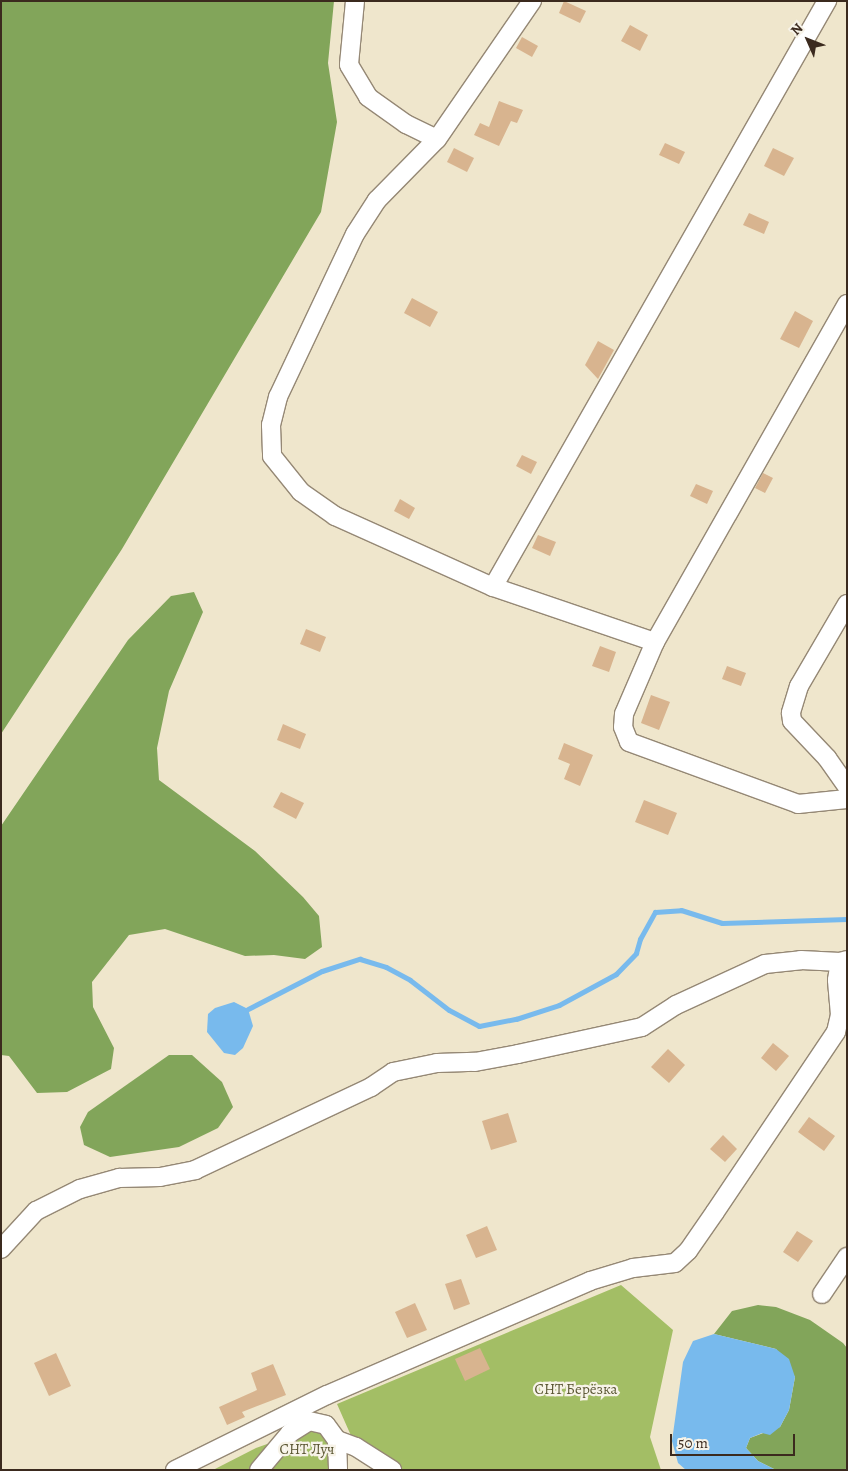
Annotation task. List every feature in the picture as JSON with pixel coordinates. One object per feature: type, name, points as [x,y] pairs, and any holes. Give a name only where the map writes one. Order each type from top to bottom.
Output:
[{"type":"street","points":[[355,1],[348,65],[368,98],[406,124],[437,139]]},
{"type":"street","points":[[532,1],[437,139],[377,200],[355,234],[278,397],[271,425],[272,456],[301,492],[335,516],[493,587],[655,642]]},
{"type":"street","points":[[493,587],[827,1]]},
{"type":"street","points":[[847,304],[655,642],[624,714],[623,727],[629,742],[798,804],[847,798]]},
{"type":"street","points":[[847,604],[799,686],[791,713],[792,722],[828,758],[847,787]]},
{"type":"street","points":[[1,1249],[36,1211],[80,1189],[119,1178],[160,1177],[195,1170],[362,1091],[393,1072],[437,1063],[474,1062],[642,1027],[676,1005],[765,964],[801,960],[843,961],[837,980],[840,1015],[836,1032],[688,1251],[675,1263],[633,1268],[590,1282],[327,1395],[175,1470]]},
{"type":"street","points":[[822,1294],[847,1257]]},
{"type":"street","points":[[259,1470],[290,1433],[309,1421],[326,1425],[337,1440],[356,1447],[392,1470]]},
{"type":"street","points":[[337,1440],[338,1470]]},
{"type":"green space","points":[[1,1],[334,1],[328,63],[337,122],[321,212],[122,549],[1,734]]},
{"type":"green space","points":[[194,592],[203,612],[169,691],[157,748],[159,780],[255,851],[303,897],[319,916],[322,947],[305,959],[274,955],[245,956],[165,929],[129,935],[92,982],[93,1007],[114,1048],[111,1069],[67,1092],[37,1093],[9,1056],[1,1055],[1,826],[128,640],[171,596]]},
{"type":"green space","points":[[169,1055],[192,1055],[222,1082],[233,1107],[218,1128],[179,1147],[110,1157],[84,1145],[80,1127],[88,1112]]},
{"type":"green space","name":"СНТ Берёзка","points":[[621,1285],[673,1330],[650,1437],[661,1470],[392,1470],[356,1447],[337,1404]]},
{"type":"green space","points":[[758,1305],[776,1307],[810,1320],[843,1343],[847,1348],[847,1467],[845,1470],[776,1470],[758,1461],[746,1448],[750,1438],[780,1427],[789,1410],[795,1377],[776,1349],[714,1334],[732,1311]]},
{"type":"green space","name":"СНТ Луч","points":[[309,1429],[320,1432],[328,1442],[328,1470],[213,1470],[256,1448]]},
{"type":"water","points":[[234,1002],[248,1009],[253,1026],[243,1048],[235,1055],[224,1053],[207,1032],[208,1014],[215,1008]]},
{"type":"water","points":[[714,1334],[776,1349],[789,1359],[795,1377],[789,1410],[780,1427],[770,1435],[762,1433],[750,1438],[746,1448],[758,1461],[776,1470],[686,1470],[678,1463],[672,1441],[683,1362],[693,1341]]},
{"type":"building","points":[[564,1],[586,11],[580,23],[559,13]]},
{"type":"building","points":[[630,25],[648,35],[640,51],[621,41]]},
{"type":"building","points":[[522,37],[538,46],[532,57],[516,48]]},
{"type":"building","points":[[499,101],[523,110],[517,123],[511,121],[499,146],[474,135],[480,123],[489,127]]},
{"type":"building","points":[[665,143],[685,152],[679,164],[659,155]]},
{"type":"building","points":[[454,148],[474,158],[467,172],[447,162]]},
{"type":"building","points":[[773,148],[794,158],[784,176],[764,166]]},
{"type":"building","points":[[749,213],[769,222],[764,234],[743,225]]},
{"type":"building","points":[[412,298],[438,312],[430,327],[404,313]]},
{"type":"building","points":[[795,311],[813,321],[799,348],[780,339]]},
{"type":"building","points":[[598,341],[614,350],[598,379],[585,365]]},
{"type":"building","points":[[522,455],[537,462],[531,474],[516,466]]},
{"type":"building","points":[[763,473],[773,478],[765,493],[755,488]]},
{"type":"building","points":[[696,484],[713,491],[707,504],[690,496]]},
{"type":"building","points":[[400,499],[415,508],[409,519],[394,511]]},
{"type":"building","points":[[538,535],[556,542],[550,556],[532,548]]},
{"type":"building","points":[[306,629],[326,637],[320,652],[300,644]]},
{"type":"building","points":[[600,646],[616,652],[609,672],[592,666]]},
{"type":"building","points":[[727,666],[746,673],[741,686],[722,679]]},
{"type":"building","points":[[651,695],[670,702],[659,730],[641,723]]},
{"type":"building","points":[[283,724],[306,734],[300,749],[277,740]]},
{"type":"building","points":[[564,743],[593,755],[580,786],[564,779],[570,764],[558,759]]},
{"type":"building","points":[[281,792],[304,803],[296,819],[273,807]]},
{"type":"building","points":[[644,800],[677,813],[668,835],[635,822]]},
{"type":"building","points":[[773,1043],[789,1056],[776,1071],[761,1058]]},
{"type":"building","points":[[668,1049],[685,1065],[669,1083],[651,1067]]},
{"type":"building","points":[[508,1113],[517,1142],[491,1150],[482,1121]]},
{"type":"building","points":[[809,1117],[835,1136],[824,1151],[798,1132]]},
{"type":"building","points":[[723,1135],[737,1149],[725,1162],[710,1149]]},
{"type":"building","points":[[487,1226],[497,1250],[476,1258],[466,1235]]},
{"type":"building","points":[[797,1231],[813,1241],[798,1262],[783,1252]]},
{"type":"building","points":[[461,1279],[470,1304],[454,1310],[445,1284]]},
{"type":"building","points":[[415,1303],[427,1330],[407,1338],[395,1312]]},
{"type":"building","points":[[480,1348],[490,1369],[465,1381],[455,1359]]},
{"type":"building","points":[[56,1353],[71,1386],[49,1396],[34,1363]]},
{"type":"building","points":[[273,1364],[286,1395],[242,1412],[245,1417],[227,1425],[219,1407],[257,1390],[251,1373]]},
{"type":"waterway","points":[[248,1009],[322,971],[360,959],[386,967],[410,980],[449,1010],[479,1026],[516,1019],[559,1005],[616,974],[636,953],[640,939],[655,912],[681,910],[722,923],[847,919]]}]
